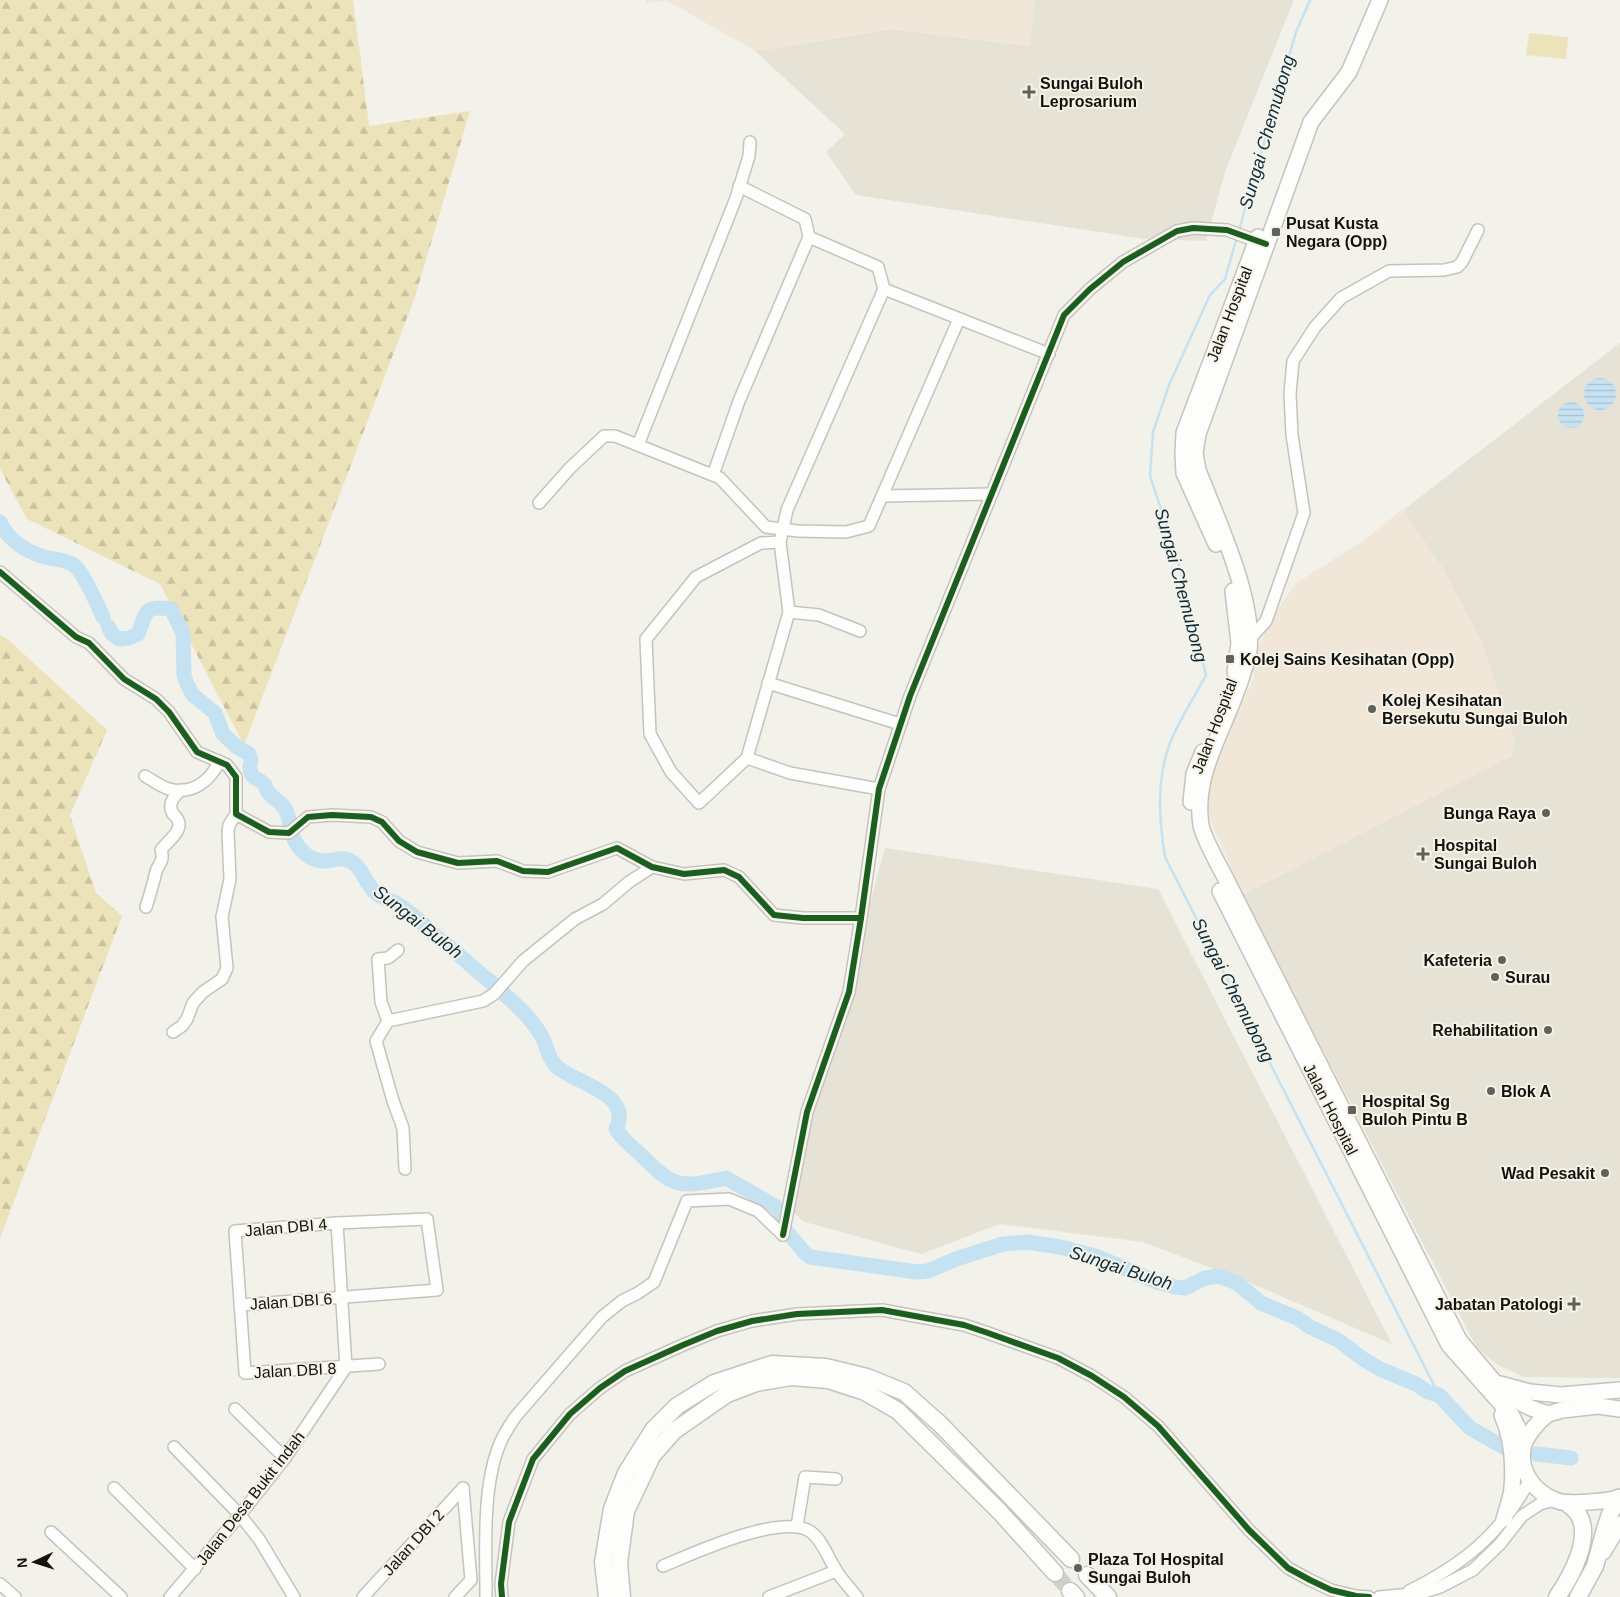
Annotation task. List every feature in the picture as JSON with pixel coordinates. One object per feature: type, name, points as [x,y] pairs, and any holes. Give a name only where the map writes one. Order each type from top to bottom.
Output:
[{"type":"highway","points":[[607,1597],[611,1562],[612,1509],[626,1473],[653,1430],[678,1406],[714,1383],[772,1364],[826,1367],[867,1377],[904,1392],[940,1424],[1071,1559]]},
{"type":"highway","points":[[622,1597],[611,1562],[626,1511],[652,1456],[674,1431],[727,1394],[756,1383],[791,1377],[828,1380],[865,1392],[898,1411],[1000,1512],[1055,1573]]},
{"type":"highway","points":[[1578,1597],[1596,1566],[1604,1529],[1619,1498]]},
{"type":"highway","points":[[1557,1597],[1567,1582],[1582,1545],[1581,1522],[1576,1511],[1560,1502]]},
{"type":"highway","points":[[1086,1575],[1108,1597]]},
{"type":"main road","name":"Jalan Hospital","points":[[1345,70],[1370,0]]},
{"type":"main road","name":"Jalan Hospital","points":[[1380,0],[1345,70],[1311,122],[1257,241],[1184,433],[1184,473],[1230,578],[1244,641],[1235,673],[1194,774],[1190,812],[1197,842],[1233,918],[1449,1345],[1492,1386],[1515,1400],[1555,1412],[1598,1406],[1620,1409]]},
{"type":"main road","name":"Jalan Hospital","points":[[1492,1386],[1519,1430],[1523,1447],[1524,1465],[1529,1481]]},
{"type":"main road","points":[[1504,1519],[1512,1489],[1510,1440],[1492,1386],[1530,1392],[1561,1394],[1620,1390]]},
{"type":"main road","points":[[1523,1447],[1531,1432],[1555,1412],[1596,1392]]},
{"type":"main road","points":[[1529,1481],[1537,1489],[1560,1502],[1600,1501],[1619,1498]]},
{"type":"main road","points":[[1596,1566],[1620,1524]]},
{"type":"street","points":[[638,445],[740,186],[749,156],[750,142]]},
{"type":"street","points":[[712,475],[739,401],[809,237],[805,219],[740,186]]},
{"type":"street","points":[[486,1597],[486,1527],[491,1474],[498,1448],[506,1432],[516,1416],[602,1317],[622,1301],[654,1282],[687,1200],[729,1199],[758,1211],[783,1235],[807,1112],[849,992],[879,789],[910,696],[1064,316],[1090,288],[1123,262],[1178,231],[1193,228],[1227,230],[1257,241]]},
{"type":"street","points":[[1244,641],[1266,622],[1304,513],[1292,435],[1290,394],[1293,361],[1315,327],[1342,298],[1389,271],[1444,270],[1457,267],[1462,262],[1478,230]]},
{"type":"street","points":[[780,542],[761,543],[696,576],[646,639],[650,734],[672,772],[699,803],[746,758],[789,612],[780,542],[787,510],[884,289],[878,267],[809,237]]},
{"type":"street","points":[[884,289],[1049,354]]},
{"type":"street","points":[[539,503],[570,468],[604,436],[616,436],[720,478],[766,528],[846,532],[869,526],[959,319]]},
{"type":"street","points":[[882,496],[992,494]]},
{"type":"street","points":[[0,572],[76,637],[89,643],[124,679],[156,699],[169,712],[197,752],[227,765],[236,777],[236,814],[229,825],[228,832],[230,878],[222,917],[227,968],[222,979],[193,1003],[187,1019],[182,1026],[173,1032]]},
{"type":"street","points":[[789,612],[819,615],[860,631]]},
{"type":"street","points":[[768,683],[900,724]]},
{"type":"street","points":[[746,758],[790,773],[879,789]]},
{"type":"street","points":[[145,776],[168,789],[182,790],[198,787],[215,772],[219,761]]},
{"type":"street","points":[[146,907],[156,879],[156,870],[162,864],[162,850],[178,830],[180,824],[178,818],[172,812],[171,804],[172,798],[182,790]]},
{"type":"street","points":[[236,814],[269,832],[289,833],[308,817],[332,815],[371,817],[382,822],[399,841],[418,852],[458,863],[497,861],[524,871],[548,872],[617,848],[652,867],[684,874],[724,870],[738,877],[774,915],[803,918],[861,918]]},
{"type":"street","points":[[405,1169],[403,1128],[393,1101],[376,1041],[388,1021],[483,1001],[494,994],[523,961],[575,919],[603,904],[629,882],[652,867]]},
{"type":"street","points":[[388,1021],[381,1002],[378,959],[388,958],[398,950]]},
{"type":"street","name":"Jalan DBI 4","points":[[240,1305],[235,1231],[337,1223],[427,1219],[438,1290]]},
{"type":"street","points":[[337,1223],[346,1366]]},
{"type":"street","name":"Jalan DBI 6","points":[[240,1305],[438,1290]]},
{"type":"street","name":"Jalan DBI 8","points":[[240,1305],[245,1373],[380,1364]]},
{"type":"street","points":[[502,1597],[501,1584],[510,1522],[533,1459],[570,1414],[600,1388],[626,1371],[683,1345],[717,1331],[752,1321],[797,1314],[882,1310],[964,1325],[980,1330],[1058,1358],[1092,1376],[1124,1397],[1158,1426],[1249,1530],[1288,1568],[1331,1590],[1369,1597]]},
{"type":"street","name":"Jalan Desa Bukit Indah","points":[[170,1597],[286,1458],[346,1366]]},
{"type":"street","points":[[235,1408],[286,1458]]},
{"type":"street","points":[[174,1447],[240,1515],[259,1539],[294,1597]]},
{"type":"street","points":[[797,1526],[806,1476],[836,1479]]},
{"type":"street","points":[[1401,1594],[1435,1578],[1458,1564],[1487,1538],[1504,1519],[1529,1481]]},
{"type":"street","points":[[114,1488],[195,1569]]},
{"type":"street","name":"Jalan DBI 2","points":[[363,1597],[463,1488],[471,1580],[455,1597]]},
{"type":"street","points":[[1379,1597],[1421,1593],[1440,1587],[1473,1570],[1500,1544],[1522,1516],[1540,1504],[1560,1502]]},
{"type":"street","points":[[662,1566],[725,1540],[752,1532],[797,1526],[811,1532],[822,1545],[836,1571],[857,1597]]},
{"type":"street","points":[[51,1532],[122,1597]]},
{"type":"street","points":[[769,1597],[836,1571]]},
{"type":"street","points":[[0,1584],[15,1597]]},
{"type":"shaded area","points":[[646,0],[1035,0],[1029,46],[892,29],[755,51],[667,1],[646,3]]},
{"type":"shaded area","name":"Sungai Buloh Leprosarium","points":[[1035,0],[1294,0],[1225,172],[1206,241],[1145,239],[856,195],[826,152],[845,134],[755,51],[892,29],[1029,46]]},
{"type":"shaded area","name":"Hospital Sungai Buloh","points":[[1620,343],[1620,1378],[1524,1377],[1498,1365],[1477,1348],[1243,895],[1208,814],[1209,780],[1254,677],[1253,657],[1280,606],[1297,583],[1363,541]]},
{"type":"shaded area","name":"Kolej Kesihatan Bersekutu Sungai Buloh","points":[[1403,509],[1444,570],[1481,640],[1515,741],[1512,756],[1243,895],[1208,814],[1209,780],[1254,677],[1253,657],[1280,606],[1297,583],[1363,541]]},
{"type":"shaded area","points":[[885,848],[1158,889],[1392,1344],[1251,1283],[1143,1242],[1000,1224],[921,1254],[805,1222],[790,1210],[799,1162]]},
{"type":"green space","points":[[0,0],[353,0],[369,126],[470,111],[415,297],[244,745],[160,584],[27,519],[0,469]]},
{"type":"green space","points":[[1529,33],[1568,37],[1566,59],[1526,55]]},
{"type":"green space","points":[[0,635],[6,638],[107,730],[70,815],[96,893],[122,916],[0,1238]]},
{"type":"water","points":[[1600,378],[1606,379],[1611,383],[1615,388],[1615,400],[1611,405],[1606,409],[1600,410],[1594,409],[1589,405],[1585,400],[1584,394],[1585,388],[1589,383],[1594,379]]},
{"type":"water","points":[[1571,402],[1580,406],[1584,415],[1580,424],[1571,428],[1562,424],[1558,415],[1562,406]]},
{"type":"waterway","name":"Sungai Chemubong","points":[[1239,230],[1296,32],[1310,0]]},
{"type":"waterway","name":"Sungai Chemubong","points":[[1237,237],[1225,279],[1210,295],[1169,385],[1153,432],[1150,476],[1177,557],[1206,675],[1177,726],[1162,771],[1160,814],[1165,857],[1439,1395]]},
{"type":"waterway","name":"Sungai Buloh","points":[[0,522],[8,535],[20,546],[42,556],[66,561],[75,566],[87,583],[103,617]]},
{"type":"waterway","name":"Sungai Buloh","points":[[108,626],[112,634],[119,639],[129,638],[138,634],[145,615],[151,609],[171,609],[183,633],[184,675],[187,684],[193,695],[215,713],[223,734],[237,747],[249,754],[251,760]]},
{"type":"waterway","name":"Sungai Buloh","points":[[250,766],[253,776],[264,784],[268,792],[285,808],[290,825]]},
{"type":"waterway","name":"Sungai Buloh","points":[[293,837],[301,850],[309,857],[324,861],[344,859],[352,862],[359,868],[370,887],[376,893],[409,912],[496,986]]},
{"type":"waterway","name":"Sungai Buloh","points":[[502,992],[533,1023],[543,1039],[550,1058],[556,1066],[599,1090],[617,1106],[619,1117],[616,1129],[618,1133],[662,1174],[670,1180],[688,1184],[726,1178],[775,1206],[781,1212],[782,1220]]},
{"type":"waterway","name":"Sungai Buloh","points":[[788,1233],[810,1257],[917,1272],[928,1271],[956,1259],[1003,1244],[1027,1242],[1060,1247],[1095,1256],[1157,1282],[1175,1287],[1185,1288],[1205,1278],[1219,1276],[1237,1283],[1261,1303],[1297,1318],[1310,1327],[1338,1340],[1380,1369],[1416,1384],[1428,1392],[1439,1395],[1470,1428],[1507,1449]]},
{"type":"waterway","name":"Sungai Buloh","points":[[1537,1454],[1571,1458]]},
{"type":"tunnel","points":[[1055,1573],[1070,1591]]},
{"type":"cycle path","points":[[783,1235],[807,1112],[849,992],[879,789],[910,696],[1064,315],[1090,289],[1123,262],[1177,231],[1193,228],[1227,230],[1266,244]]},
{"type":"cycle path","points":[[0,572],[76,637],[89,643],[124,679],[156,699],[169,712],[197,752],[227,765],[236,777],[236,814],[269,832],[289,833],[308,817],[332,815],[371,817],[382,822],[399,841],[417,852],[458,863],[497,861],[523,871],[548,872],[617,848],[652,867],[684,874],[724,870],[739,877],[774,915],[803,918],[861,918]]},
{"type":"cycle path","points":[[502,1597],[501,1584],[509,1522],[533,1459],[570,1414],[600,1388],[625,1371],[683,1345],[717,1331],[752,1321],[797,1314],[882,1310],[964,1325],[1058,1358],[1092,1376],[1124,1397],[1158,1426],[1249,1530],[1288,1568],[1331,1590],[1369,1597]]},
{"type":"place","name":"Sungai Buloh Leprosarium","points":[[1029,92]]},
{"type":"place","name":"Pusat Kusta Negara (Opp)","points":[[1276,232]]},
{"type":"place","name":"Kolej Sains Kesihatan (Opp)","points":[[1230,659]]},
{"type":"place","name":"Kolej Kesihatan Bersekutu Sungai Buloh","points":[[1372,709]]},
{"type":"place","name":"Bunga Raya","points":[[1546,813]]},
{"type":"place","name":"Hospital Sungai Buloh","points":[[1423,854]]},
{"type":"place","name":"Kafeteria","points":[[1502,960]]},
{"type":"place","name":"Surau","points":[[1495,977]]},
{"type":"place","name":"Rehabilitation","points":[[1548,1030]]},
{"type":"place","name":"Blok A","points":[[1491,1091]]},
{"type":"place","name":"Hospital Sg Buloh Pintu B","points":[[1352,1110]]},
{"type":"place","name":"Wad Pesakit","points":[[1605,1173]]},
{"type":"place","name":"Jabatan Patologi","points":[[1574,1304]]},
{"type":"place","name":"Plaza Tol Hospital Sungai Buloh","points":[[1078,1568]]}]
